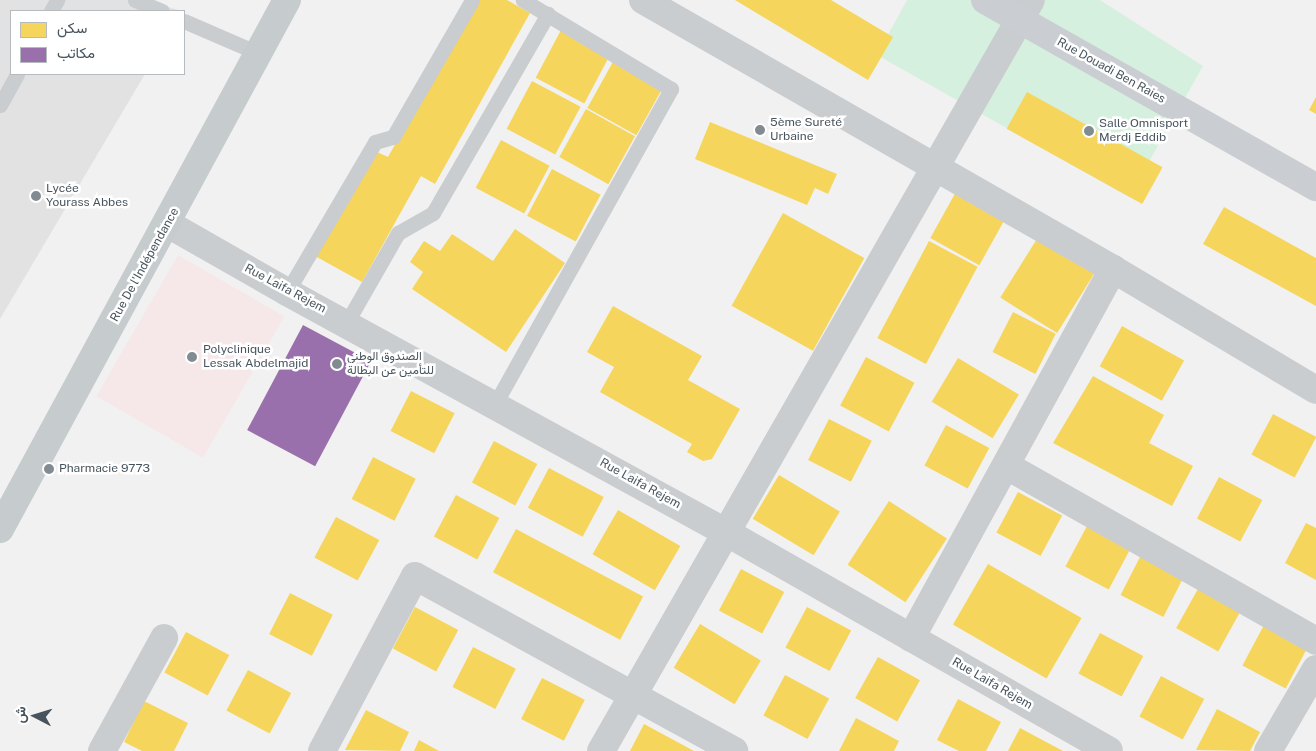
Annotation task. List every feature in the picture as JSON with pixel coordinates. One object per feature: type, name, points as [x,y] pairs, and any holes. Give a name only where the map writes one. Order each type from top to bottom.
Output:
[{"type":"main road","name":"Rue De l'Indépendance","points":[[0,529],[168,224],[287,0]]},
{"type":"street","points":[[643,0],[936,166],[1316,390]]},
{"type":"street","name":"Rue Douadi Ben Raies","points":[[985,0],[1025,10],[1316,186]]},
{"type":"street","points":[[600,751],[724,531],[1025,10]]},
{"type":"street","name":"Rue Laifa Rejem","points":[[168,224],[287,292],[347,322],[724,531],[1108,751]]},
{"type":"street","points":[[911,638],[1007,466],[1113,269]]},
{"type":"street","points":[[1007,466],[1316,641]]},
{"type":"street","points":[[322,751],[415,576],[631,697],[734,751]]},
{"type":"street","points":[[102,751],[164,638]]},
{"type":"street","points":[[1268,751],[1316,669]]},
{"type":"lane","points":[[136,0],[160,10]]},
{"type":"lane","points":[[287,292],[375,142],[393,137],[472,0]]},
{"type":"lane","points":[[495,404],[671,89],[523,0]]},
{"type":"lane","points":[[347,322],[398,233],[432,213],[548,14]]},
{"type":"lane","points":[[185,21],[258,53]]},
{"type":"lane","points":[[0,105],[16,75]]},
{"type":"shaded area","name":"Lycée Yourass Abbes","points":[[0,0],[144,0],[179,10],[10,10],[10,75],[144,75],[0,319]]},
{"type":"shaded area","name":"Polyclinique Lessak Abdelmajid","points":[[178,255],[285,316],[203,458],[96,396]]},
{"type":"green space","name":"Salle Omnisport Merdj Eddib","points":[[907,0],[1100,0],[1203,66],[1129,197],[877,55]]},
{"type":"building: سكن","points":[[476,0],[507,0],[530,13],[435,184],[421,176],[362,282],[315,256],[375,151],[388,157]]},
{"type":"building: سكن","points":[[735,0],[831,0],[893,37],[868,80]]},
{"type":"building: سكن","points":[[561,30],[610,56],[584,104],[536,78]]},
{"type":"building: سكن","points":[[614,60],[663,87],[636,135],[587,108]]},
{"type":"building: سكن","points":[[532,81],[581,107],[555,155],[507,129]]},
{"type":"building: سكن","points":[[1027,92],[1163,167],[1142,204],[1007,129]]},
{"type":"building: سكن","points":[[1316,97],[1316,114],[1309,110]]},
{"type":"building: سكن","points":[[586,109],[635,136],[608,184],[559,157]]},
{"type":"building: سكن","points":[[710,122],[837,174],[828,194],[815,188],[807,205],[695,159]]},
{"type":"building: سكن","points":[[501,140],[550,166],[524,214],[476,188]]},
{"type":"building: سكن","points":[[552,169],[601,195],[576,242],[527,216]]},
{"type":"building: سكن","points":[[957,190],[1006,217],[979,265],[930,238]]},
{"type":"building: سكن","points":[[1224,207],[1316,258],[1316,306],[1203,244]]},
{"type":"building: سكن","points":[[783,213],[864,258],[813,351],[732,306]]},
{"type":"building: سكن","points":[[515,229],[565,263],[506,352],[412,289],[423,272],[410,262],[424,241],[440,251],[452,234],[493,261]]},
{"type":"building: سكن","points":[[1040,234],[1097,270],[1057,333],[1000,298]]},
{"type":"building: سكن","points":[[929,241],[978,267],[926,364],[877,338]]},
{"type":"building: سكن","points":[[613,306],[702,356],[688,380],[740,409],[712,459],[703,461],[687,452],[692,444],[600,392],[614,367],[587,352]]},
{"type":"building: سكن","points":[[1013,312],[1056,334],[1035,374],[993,352]]},
{"type":"building: سكن","points":[[1122,326],[1184,360],[1162,401],[1100,366]]},
{"type":"building: سكن","points":[[866,357],[915,383],[889,431],[840,406]]},
{"type":"building: سكن","points":[[958,358],[1019,395],[993,438],[932,402]]},
{"type":"building: سكن","points":[[1093,376],[1164,415],[1149,443],[1193,466],[1172,506],[1053,443]]},
{"type":"building: سكن","points":[[411,391],[455,413],[434,453],[391,431]]},
{"type":"building: سكن","points":[[1273,414],[1316,437],[1295,478],[1251,455]]},
{"type":"building: سكن","points":[[829,419],[872,441],[851,482],[808,460]]},
{"type":"building: سكن","points":[[946,425],[989,448],[968,489],[924,466]]},
{"type":"building: سكن","points":[[494,441],[537,464],[515,506],[472,482]]},
{"type":"building: سكن","points":[[373,457],[416,479],[394,521],[352,499]]},
{"type":"building: سكن","points":[[549,468],[604,497],[583,537],[528,508]]},
{"type":"building: سكن","points":[[779,475],[840,512],[814,555],[753,519]]},
{"type":"building: سكن","points":[[1219,477],[1262,500],[1240,542],[1197,518]]},
{"type":"building: سكن","points":[[1018,492],[1062,515],[1041,556],[996,533]]},
{"type":"building: سكن","points":[[456,495],[499,518],[477,560],[434,536]]},
{"type":"building: سكن","points":[[889,501],[947,539],[905,602],[848,565]]},
{"type":"building: سكن","points":[[618,510],[680,546],[655,590],[592,554]]},
{"type":"building: سكن","points":[[336,517],[379,540],[358,581],[314,558]]},
{"type":"building: سكن","points":[[1306,523],[1316,528],[1316,580],[1285,563]]},
{"type":"building: سكن","points":[[1087,526],[1130,549],[1109,590],[1065,567]]},
{"type":"building: سكن","points":[[516,529],[643,597],[620,640],[493,572]]},
{"type":"building: سكن","points":[[1141,555],[1184,577],[1163,617],[1121,595]]},
{"type":"building: سكن","points":[[988,564],[1082,618],[1047,679],[953,625]]},
{"type":"building: سكن","points":[[741,569],[784,592],[762,634],[719,610]]},
{"type":"building: سكن","points":[[1199,587],[1241,610],[1218,651],[1176,628]]},
{"type":"building: سكن","points":[[290,593],[333,615],[312,656],[269,634]]},
{"type":"building: سكن","points":[[415,607],[458,630],[436,672],[393,648]]},
{"type":"building: سكن","points":[[807,607],[851,630],[830,671],[785,648]]},
{"type":"building: سكن","points":[[700,624],[761,661],[735,704],[674,668]]},
{"type":"building: سكن","points":[[1264,625],[1307,648],[1286,689],[1242,666]]},
{"type":"building: سكن","points":[[186,632],[229,655],[208,696],[164,673]]},
{"type":"building: سكن","points":[[1100,633],[1143,656],[1122,697],[1078,674]]},
{"type":"building: سكن","points":[[473,647],[516,669],[495,709],[453,687]]},
{"type":"building: سكن","points":[[878,657],[920,680],[897,721],[855,698]]},
{"type":"building: سكن","points":[[248,670],[291,693],[270,734],[226,711]]},
{"type":"building: سكن","points":[[785,675],[829,698],[808,739],[763,716]]},
{"type":"building: سكن","points":[[1161,676],[1204,699],[1183,740],[1139,717]]},
{"type":"building: سكن","points":[[542,678],[585,700],[564,741],[521,719]]},
{"type":"building: سكن","points":[[958,699],[1001,722],[986,751],[959,751],[937,740]]},
{"type":"building: سكن","points":[[144,701],[188,723],[174,751],[142,751],[124,742]]},
{"type":"building: سكن","points":[[1217,709],[1260,732],[1250,751],[1196,750]]},
{"type":"building: سكن","points":[[366,710],[409,732],[400,751],[345,750]]},
{"type":"building: سكن","points":[[856,718],[899,741],[894,751],[839,751]]},
{"type":"building: سكن","points":[[644,724],[694,751],[630,751]]},
{"type":"building: سكن","points":[[1020,728],[1063,751],[1008,751]]},
{"type":"building: سكن","points":[[419,740],[439,751],[414,751]]},
{"type":"building: مكاتب","points":[[303,325],[371,361],[315,466],[247,430]]},
{"type":"place","name":"5ème Sureté Urbaine","points":[[760,130]]},
{"type":"place","name":"Salle Omnisport Merdj Eddib","points":[[1089,131]]},
{"type":"place","name":"Lycée Yourass Abbes","points":[[36,196]]},
{"type":"place","name":"Polyclinique Lessak Abdelmajid","points":[[192,357]]},
{"type":"place","name":"الصندوق الوطني للتأمين عن البطالة","points":[[337,364]]},
{"type":"place","name":"Pharmacie 9773","points":[[49,469]]}]
